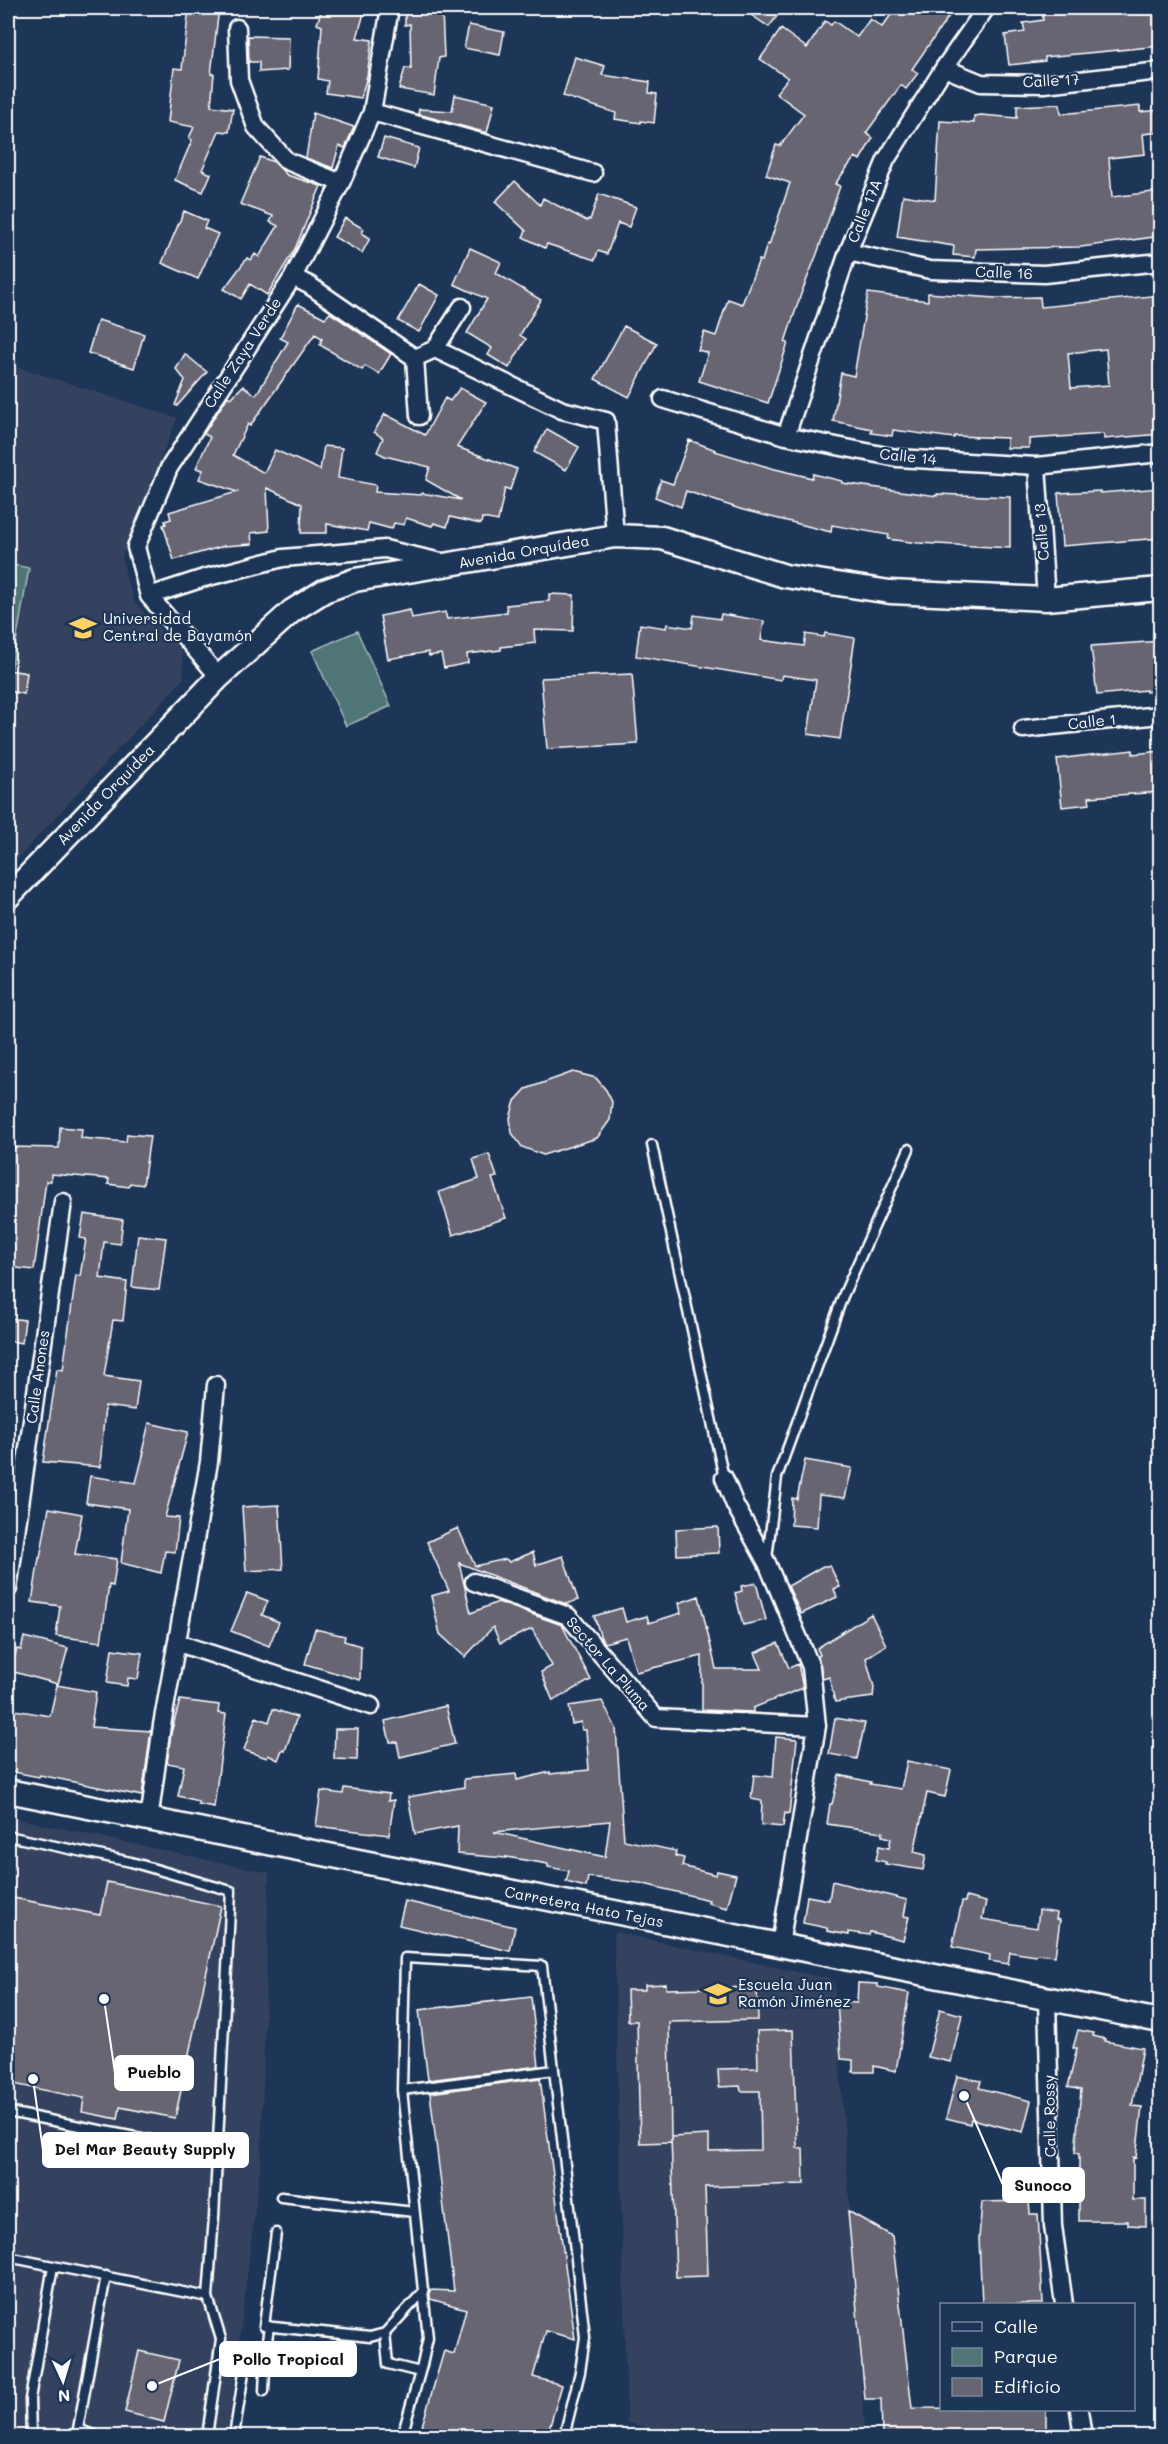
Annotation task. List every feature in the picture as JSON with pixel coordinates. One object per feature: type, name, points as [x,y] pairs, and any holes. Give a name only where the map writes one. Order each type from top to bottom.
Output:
[{"type":"street","name":"Calle Zaya Verde","points":[[219,677],[149,596],[136,547],[169,468],[293,277],[341,183],[372,112],[390,8]]},
{"type":"street","name":"Calle 17A","points":[[786,436],[848,252],[886,160],[944,68],[986,8]]},
{"type":"street","points":[[237,28],[239,80],[256,127],[287,161],[341,183]]},
{"type":"street","name":"Calle 17","points":[[944,68],[981,83],[1044,84],[1161,71]]},
{"type":"street","points":[[372,112],[593,173]]},
{"type":"street","name":"Calle 16","points":[[848,252],[930,270],[1010,273],[1044,274],[1161,262]]},
{"type":"street","points":[[293,277],[309,285],[415,358]]},
{"type":"street","points":[[415,358],[435,349],[462,307]]},
{"type":"street","points":[[435,349],[562,410],[606,421],[615,536]]},
{"type":"street","points":[[415,358],[419,416]]},
{"type":"street","name":"Calle 14","points":[[663,399],[786,436],[897,458],[1037,466],[1161,453]]},
{"type":"street","name":"Calle 13","points":[[1037,466],[1046,599]]},
{"type":"street","name":"Avenida Orquídea","points":[[8,897],[219,677],[292,611],[324,591],[355,580],[615,536],[662,538],[785,576],[890,592],[1046,599],[1161,589]]},
{"type":"street","points":[[149,596],[204,578],[283,558],[385,549],[450,564]]},
{"type":"street","name":"Calle 1","points":[[1023,729],[1161,715]]},
{"type":"street","name":"Calle Anones","points":[[8,1589],[63,1202]]},
{"type":"street","points":[[149,1821],[162,1725],[209,1462],[216,1385]]},
{"type":"street","points":[[724,1478],[735,1505],[767,1563],[811,1667],[817,1726],[780,1945]]},
{"type":"street","name":"Sector La Pluma","points":[[474,1582],[568,1616],[656,1718],[817,1726]]},
{"type":"street","points":[[178,1643],[371,1706]]},
{"type":"street","name":"Carretera Hato Tejas","points":[[8,1791],[149,1821],[1161,2021]]},
{"type":"street","name":"Calle Rossy","points":[[1047,1999],[1053,2226],[1064,2303]]},
{"type":"street","points":[[1079,2411],[1083,2436]]},
{"type":"lane","points":[[652,1145],[724,1478]]},
{"type":"lane","points":[[767,1563],[777,1477],[843,1296],[909,1149]]},
{"type":"lane","points":[[8,1836],[131,1862],[231,1891],[208,2297],[221,2339],[207,2436]]},
{"type":"lane","points":[[402,2436],[428,2337],[402,2090],[405,1958],[542,1966],[585,2337],[580,2372],[564,2436]]},
{"type":"lane","points":[[402,2090],[554,2070]]},
{"type":"lane","points":[[8,2112],[217,2154]]},
{"type":"lane","points":[[281,2197],[414,2212]]},
{"type":"lane","points":[[276,2233],[264,2326],[370,2337],[385,2333],[424,2291]]},
{"type":"lane","points":[[8,2257],[208,2297]]},
{"type":"lane","points":[[31,2436],[30,2399],[53,2266]]},
{"type":"lane","points":[[96,2436],[78,2429],[106,2276]]},
{"type":"lane","points":[[264,2391],[269,2326]]},
{"type":"lane","points":[[385,2333],[388,2364],[420,2372]]},
{"type":"lane","points":[[234,2436],[245,2366],[266,2349]]},
{"type":"shaded area","name":"Universidad Central de Bayamón","points":[[8,364],[177,418],[122,557],[135,603],[182,652],[184,678],[8,869]]},
{"type":"shaded area","points":[[8,1817],[269,1873],[261,2159],[228,2436],[24,2436],[8,2429]]},
{"type":"shaded area","points":[[614,1932],[834,1980],[865,2436],[675,2436],[627,2422]]},
{"type":"green space","points":[[8,564],[29,568],[11,671],[8,670]]},
{"type":"green space","points":[[357,631],[391,706],[346,726],[312,651]]},
{"type":"building","points":[[189,8],[219,8],[211,74],[214,74],[211,106],[233,109],[229,132],[219,131],[202,170],[211,174],[203,192],[175,180],[192,140],[189,138],[194,127],[168,122],[174,68],[182,69]]},
{"type":"building","points":[[322,8],[345,8],[364,13],[357,38],[372,40],[361,98],[326,93],[328,81],[318,79],[322,26],[317,24]]},
{"type":"building","points":[[405,8],[442,11],[444,57],[439,58],[434,95],[399,89],[405,68],[411,69],[410,24],[405,25]]},
{"type":"building","points":[[741,8],[783,8],[769,27]]},
{"type":"building","points":[[896,8],[937,8],[949,16],[912,69],[918,73],[906,89],[901,85],[866,133],[873,138],[860,160],[855,157],[835,184],[840,186],[785,342],[788,343],[768,403],[699,381],[708,353],[698,350],[704,332],[716,336],[728,299],[742,304],[759,260],[762,261],[767,244],[769,245],[790,183],[766,175],[776,145],[780,146],[804,114],[776,93],[788,78],[760,59],[781,29],[807,48],[825,21],[831,25],[834,21],[857,37],[870,19],[882,27]]},
{"type":"building","points":[[1042,8],[1161,8],[1161,46],[1045,57],[1045,61],[1009,65],[1005,35],[1025,32],[1023,23],[1043,20]]},
{"type":"building","points":[[469,25],[504,32],[500,55],[464,48]]},
{"type":"building","points":[[248,36],[289,37],[288,70],[259,72],[259,62],[249,62]]},
{"type":"building","points":[[575,57],[605,66],[602,75],[650,82],[649,93],[657,94],[654,123],[615,119],[616,113],[563,96]]},
{"type":"building","points":[[455,95],[494,104],[487,133],[418,114],[419,109],[452,111]]},
{"type":"building","points":[[1060,104],[1061,114],[1140,106],[1140,112],[1161,110],[1161,132],[1143,134],[1145,154],[1109,158],[1112,197],[1161,191],[1161,236],[1081,247],[976,249],[975,257],[953,255],[954,246],[897,237],[903,195],[935,200],[940,121],[974,123],[974,116],[981,115],[1017,118],[1017,106]]},
{"type":"building","points":[[313,113],[354,127],[345,148],[339,146],[333,168],[306,158]]},
{"type":"building","points":[[384,138],[419,148],[414,168],[378,157]]},
{"type":"building","points":[[260,157],[274,162],[287,175],[321,186],[295,249],[267,295],[250,284],[241,299],[224,289],[247,258],[251,260],[255,254],[259,257],[278,226],[270,222],[273,216],[240,204]]},
{"type":"building","points":[[515,181],[540,205],[543,198],[587,221],[590,220],[599,194],[636,207],[629,227],[618,223],[607,254],[598,251],[595,260],[547,244],[545,248],[523,237],[526,231],[495,202]]},
{"type":"building","points":[[184,211],[207,221],[204,228],[218,234],[198,279],[162,263]]},
{"type":"building","points":[[345,218],[364,229],[362,233],[370,238],[362,253],[334,237]]},
{"type":"building","points":[[470,248],[501,262],[496,273],[541,300],[520,335],[526,339],[509,368],[488,355],[492,348],[467,333],[487,299],[454,284]]},
{"type":"building","points":[[419,284],[439,295],[419,332],[398,321]]},
{"type":"building","points":[[868,293],[928,301],[928,293],[995,298],[1040,297],[1041,307],[1161,295],[1161,434],[1104,439],[1104,434],[1029,439],[1029,448],[1007,448],[1007,438],[955,436],[954,438],[893,430],[892,436],[871,433],[872,429],[833,421],[841,373],[854,376]],"holes":[[[1106,349],[1109,385],[1071,388],[1068,353]]]},
{"type":"building","points":[[298,304],[325,318],[330,313],[391,354],[379,374],[365,366],[362,370],[320,345],[322,338],[315,334],[250,426],[248,424],[233,455],[264,473],[275,450],[320,470],[324,446],[342,448],[338,478],[376,485],[375,492],[421,495],[422,493],[461,500],[426,480],[430,467],[377,452],[383,438],[374,432],[385,414],[425,435],[445,398],[450,401],[460,388],[486,402],[457,447],[517,469],[510,490],[505,488],[498,521],[482,518],[481,524],[450,517],[447,527],[434,523],[432,526],[406,518],[404,525],[394,523],[392,529],[369,523],[367,531],[327,524],[327,533],[301,533],[302,504],[267,488],[269,531],[251,533],[252,544],[224,546],[174,560],[163,525],[166,524],[165,521],[171,519],[169,512],[237,492],[199,479],[203,470],[196,468],[210,437],[204,434],[228,396],[231,398],[243,386],[256,395],[288,342],[280,338]]},
{"type":"building","points":[[98,320],[144,334],[134,368],[88,353]]},
{"type":"building","points":[[624,326],[657,343],[629,397],[595,379]]},
{"type":"building","points":[[185,354],[207,372],[177,406],[175,405],[185,380],[176,369]]},
{"type":"building","points":[[547,429],[579,447],[566,470],[534,452]]},
{"type":"building","points":[[689,440],[715,451],[812,478],[813,474],[842,481],[842,483],[937,496],[937,494],[1010,497],[1010,548],[918,543],[888,539],[889,535],[832,525],[831,532],[743,510],[686,491],[681,507],[655,497],[661,480],[673,484]]},
{"type":"building","points":[[1161,488],[1161,538],[1062,546],[1058,493],[1100,491],[1100,493]]},
{"type":"building","points":[[549,594],[574,595],[573,631],[534,630],[535,643],[467,654],[468,663],[444,668],[441,654],[429,656],[428,652],[388,659],[380,616],[410,610],[412,618],[445,612],[447,619],[507,612],[506,605],[549,601]]},
{"type":"building","points":[[721,614],[764,621],[761,640],[804,646],[806,634],[824,637],[825,633],[855,638],[840,739],[808,734],[816,680],[782,675],[781,680],[636,656],[640,624],[666,628],[667,624],[692,628],[694,615],[720,619]]},
{"type":"building","points":[[1161,641],[1161,690],[1097,695],[1091,646]]},
{"type":"building","points":[[8,670],[27,673],[24,694],[8,691]]},
{"type":"building","points":[[632,674],[638,744],[547,749],[541,678]]},
{"type":"building","points":[[1133,750],[1133,754],[1161,751],[1161,792],[1089,797],[1090,804],[1062,807],[1057,759]]},
{"type":"building","points":[[573,1072],[596,1078],[606,1090],[612,1102],[610,1120],[597,1138],[543,1155],[522,1147],[512,1133],[510,1118],[515,1101],[526,1089]]},
{"type":"building","points":[[60,1127],[82,1129],[81,1138],[126,1142],[127,1134],[150,1136],[143,1185],[130,1183],[129,1187],[108,1184],[109,1179],[51,1174],[51,1181],[46,1181],[34,1270],[8,1267],[10,1147],[59,1148]]},
{"type":"building","points":[[489,1154],[497,1177],[492,1178],[506,1218],[453,1235],[439,1192],[479,1179],[473,1159]]},
{"type":"building","points":[[84,1214],[123,1220],[120,1244],[104,1242],[100,1278],[127,1282],[123,1321],[113,1320],[104,1376],[139,1381],[135,1410],[105,1406],[100,1467],[43,1462],[57,1369],[63,1370],[76,1275],[80,1276],[86,1239],[80,1238]]},
{"type":"building","points":[[138,1235],[166,1238],[159,1290],[132,1287]]},
{"type":"building","points":[[8,1318],[25,1320],[22,1343],[8,1341]]},
{"type":"building","points":[[149,1423],[188,1432],[165,1517],[179,1518],[175,1552],[165,1551],[161,1573],[121,1563],[128,1509],[86,1503],[90,1476],[136,1483]]},
{"type":"building","points":[[805,1460],[852,1468],[845,1498],[819,1495],[817,1527],[791,1525],[792,1498],[797,1499]]},
{"type":"building","points":[[279,1505],[283,1569],[246,1571],[242,1507]]},
{"type":"building","points":[[49,1508],[82,1514],[75,1554],[117,1559],[113,1586],[109,1585],[101,1642],[56,1636],[60,1606],[32,1602]]},
{"type":"building","points":[[718,1527],[719,1553],[677,1555],[676,1529]]},
{"type":"building","points":[[458,1528],[475,1566],[506,1559],[509,1562],[533,1552],[536,1565],[563,1556],[578,1600],[566,1604],[459,1563],[471,1613],[498,1602],[562,1625],[591,1680],[553,1701],[541,1672],[552,1666],[532,1629],[500,1643],[493,1627],[465,1657],[440,1634],[431,1596],[449,1591],[427,1542]]},
{"type":"building","points":[[823,1566],[830,1566],[840,1587],[834,1589],[837,1597],[801,1614],[788,1586]]},
{"type":"building","points":[[756,1583],[766,1620],[743,1625],[735,1593],[742,1591],[741,1586]]},
{"type":"building","points":[[247,1593],[268,1601],[262,1615],[279,1622],[269,1646],[231,1631]]},
{"type":"building","points":[[699,1596],[716,1669],[762,1669],[755,1653],[778,1643],[789,1668],[798,1664],[803,1688],[753,1708],[753,1712],[702,1710],[702,1656],[636,1672],[626,1637],[605,1643],[601,1638],[594,1616],[622,1608],[626,1622],[647,1616],[649,1623],[681,1613],[679,1603]]},
{"type":"building","points":[[871,1614],[886,1645],[866,1658],[874,1687],[873,1697],[835,1702],[829,1677],[823,1679],[817,1648]]},
{"type":"building","points":[[315,1629],[345,1636],[344,1641],[361,1646],[360,1680],[305,1664]]},
{"type":"building","points":[[24,1637],[68,1648],[58,1684],[10,1671],[17,1649],[21,1650]]},
{"type":"building","points":[[112,1649],[142,1653],[138,1679],[128,1678],[127,1686],[107,1683]]},
{"type":"building","points":[[57,1685],[96,1692],[91,1727],[151,1731],[142,1796],[40,1775],[39,1777],[8,1771],[8,1735],[10,1736],[15,1710],[50,1716]]},
{"type":"building","points":[[180,1700],[219,1705],[218,1713],[226,1714],[214,1807],[198,1804],[198,1801],[178,1796],[184,1766],[167,1763],[171,1733]]},
{"type":"building","points":[[602,1701],[616,1728],[624,1840],[676,1851],[675,1856],[684,1858],[682,1866],[716,1875],[717,1871],[736,1875],[727,1908],[708,1903],[709,1900],[640,1883],[588,1877],[586,1887],[566,1882],[569,1871],[548,1867],[548,1864],[506,1857],[457,1854],[458,1826],[415,1834],[408,1797],[464,1787],[464,1779],[516,1774],[517,1780],[550,1772],[550,1774],[589,1770],[586,1730],[582,1730],[581,1722],[572,1724],[569,1706]],"holes":[[[610,1821],[605,1857],[494,1832]]]},
{"type":"building","points":[[446,1706],[455,1744],[400,1757],[397,1742],[390,1742],[385,1721]]},
{"type":"building","points":[[273,1709],[297,1717],[285,1751],[282,1750],[278,1760],[268,1755],[267,1758],[244,1750],[256,1717],[269,1722]]},
{"type":"building","points":[[835,1718],[865,1723],[857,1759],[829,1754]]},
{"type":"building","points":[[335,1729],[358,1729],[357,1760],[334,1759]]},
{"type":"building","points":[[776,1737],[797,1739],[789,1814],[785,1813],[783,1827],[761,1825],[762,1801],[751,1799],[754,1775],[773,1777]]},
{"type":"building","points":[[907,1761],[951,1770],[945,1797],[927,1793],[914,1852],[926,1855],[923,1870],[885,1864],[886,1862],[876,1860],[879,1846],[889,1848],[891,1838],[882,1836],[883,1832],[827,1824],[830,1804],[832,1804],[839,1775],[871,1782],[870,1784],[901,1789]]},
{"type":"building","points":[[344,1788],[389,1794],[388,1801],[394,1800],[389,1835],[316,1826],[321,1791],[343,1794]]},
{"type":"building","points":[[832,1881],[907,1900],[904,1916],[909,1917],[903,1940],[870,1932],[869,1935],[849,1932],[849,1935],[803,1923],[807,1896],[829,1900]]},
{"type":"building","points":[[107,1882],[221,1906],[175,2118],[120,2107],[118,2119],[82,2112],[84,2098],[8,2083],[8,1897],[100,1915]]},
{"type":"building","points":[[966,1897],[986,1902],[982,1919],[1037,1928],[1039,1910],[1057,1913],[1056,1919],[1060,1920],[1055,1956],[1010,1952],[1008,1964],[989,1961],[990,1955],[952,1947],[962,1902],[965,1902]]},
{"type":"building","points":[[405,1901],[515,1927],[510,1951],[399,1925]]},
{"type":"building","points":[[858,1983],[878,1984],[878,1987],[909,1993],[896,2071],[874,2066],[874,2072],[853,2072],[853,2060],[841,2059],[837,2002],[857,2003]]},
{"type":"building","points":[[666,1984],[666,1989],[757,1987],[758,2020],[669,2022],[671,2142],[640,2143],[637,2021],[628,2021],[627,1990],[645,1990],[645,1985]]},
{"type":"building","points":[[531,1997],[539,2066],[428,2080],[419,2010]]},
{"type":"building","points":[[940,2009],[962,2015],[951,2062],[928,2057]]},
{"type":"building","points":[[793,2030],[797,2148],[803,2148],[804,2184],[705,2187],[708,2276],[676,2277],[671,2137],[709,2135],[709,2151],[761,2150],[760,2091],[741,2091],[740,2086],[719,2087],[718,2069],[758,2068],[757,2031]]},
{"type":"building","points":[[1078,2030],[1094,2033],[1093,2036],[1105,2039],[1104,2041],[1143,2048],[1132,2106],[1142,2107],[1136,2158],[1133,2157],[1133,2200],[1146,2200],[1146,2226],[1128,2225],[1128,2221],[1079,2221],[1079,2154],[1075,2153],[1081,2090],[1068,2087],[1077,2048],[1073,2048]]},
{"type":"building","points":[[957,2076],[981,2081],[979,2088],[1031,2101],[1023,2132],[971,2119],[970,2124],[946,2118]]},
{"type":"building","points":[[540,2078],[575,2339],[546,2331],[533,2377],[562,2385],[547,2436],[419,2436],[444,2351],[454,2354],[466,2309],[430,2299],[430,2290],[454,2291],[430,2093]]},
{"type":"building","points":[[1029,2201],[1030,2214],[1038,2214],[1043,2303],[982,2303],[979,2238],[982,2202]]},
{"type":"building","points":[[848,2211],[892,2236],[912,2408],[940,2408],[940,2411],[1046,2411],[1046,2436],[882,2436],[881,2399],[865,2399]]},
{"type":"building","points":[[139,2351],[179,2360],[164,2422],[125,2412]]},
{"type":"place","name":"Universidad Central de Bayamón","points":[[83,628]]},
{"type":"place","name":"Escuela Juan Ramón Jiménez","points":[[718,1994]]},
{"type":"place","name":"Pueblo","points":[[104,1999]]},
{"type":"place","name":"Del Mar Beauty Supply","points":[[33,2079]]},
{"type":"place","name":"Sunoco","points":[[964,2096]]},
{"type":"place","name":"Pollo Tropical","points":[[152,2386]]}]
